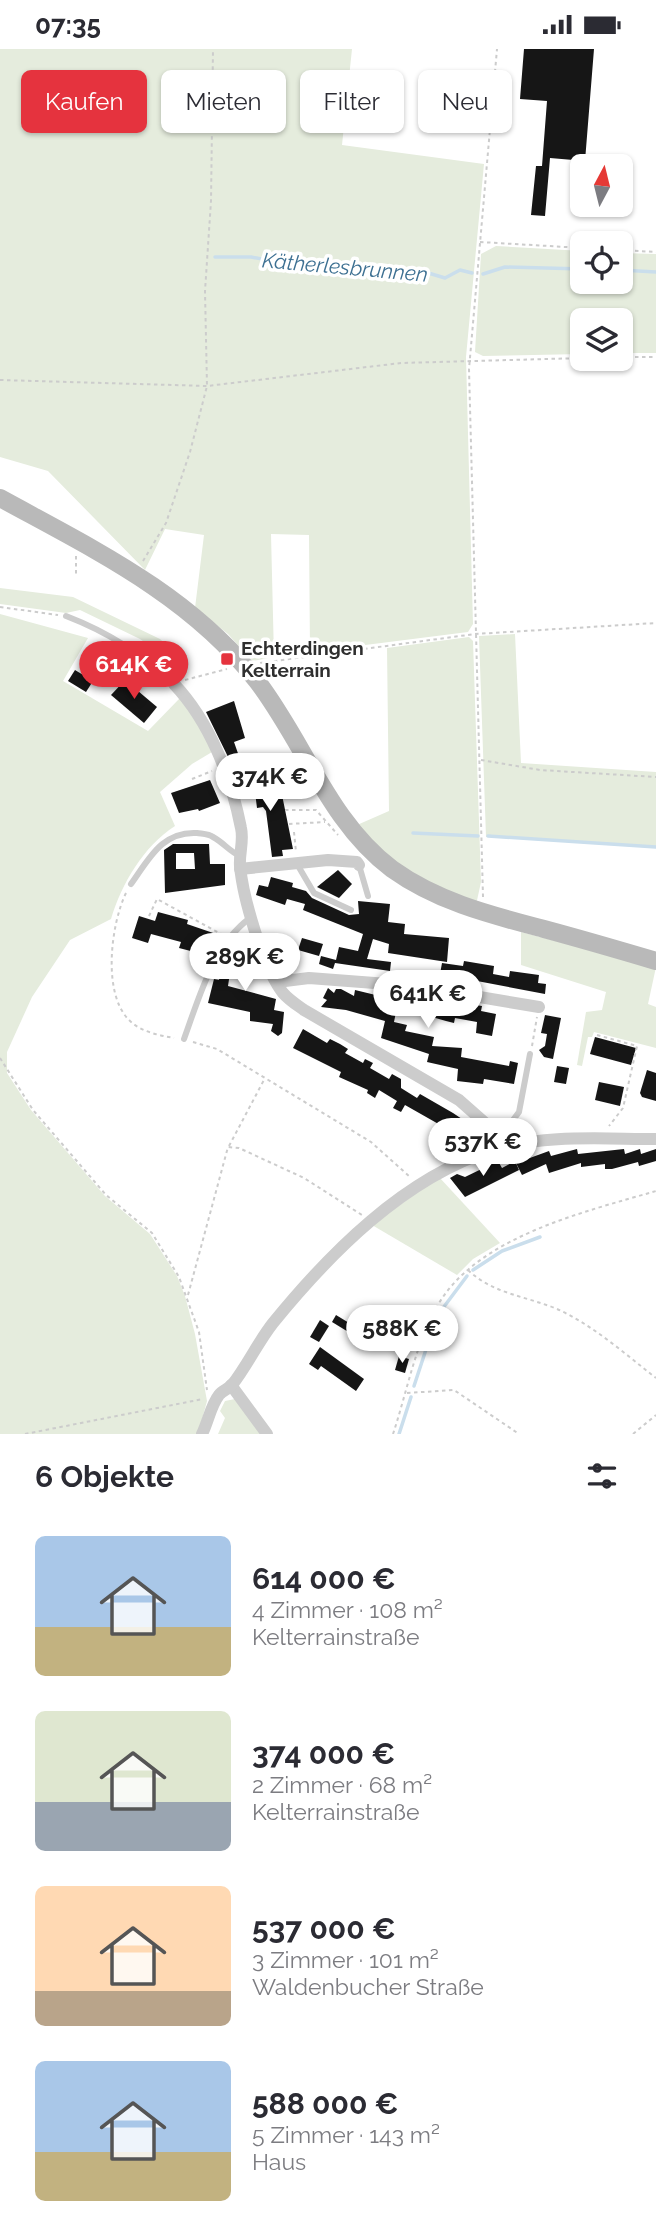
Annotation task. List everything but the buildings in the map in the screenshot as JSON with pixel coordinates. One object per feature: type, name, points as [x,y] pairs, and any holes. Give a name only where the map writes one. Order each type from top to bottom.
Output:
[{"type":"main road","points":[[0,498],[135,573],[209,630],[244,666],[273,703],[343,819],[368,847],[415,884],[482,912],[656,961]]},
{"type":"street","points":[[174,684],[200,717],[235,798],[242,833],[240,863],[252,917],[276,982],[284,993],[304,1010],[451,1095],[506,1140]]},
{"type":"street","points":[[240,863],[328,860],[357,862],[359,865]]},
{"type":"street","points":[[276,982],[309,978],[414,986],[538,1013]]},
{"type":"street","points":[[205,1429],[219,1395],[232,1385],[283,1311],[371,1222],[417,1186],[506,1140],[656,1139]]},
{"type":"street","points":[[232,1385],[267,1434]]},
{"type":"lane","points":[[66,616],[113,639],[159,669],[174,684]]},
{"type":"lane","points":[[131,884],[165,839],[186,833],[212,836],[240,863]]},
{"type":"lane","points":[[297,863],[314,893],[351,910]]},
{"type":"lane","points":[[359,865],[368,896]]},
{"type":"lane","points":[[184,1039],[204,983],[231,939],[252,917]]},
{"type":"lane","points":[[506,1140],[519,1112],[530,1054]]},
{"type":"path","points":[[135,573],[166,523],[190,452],[207,386],[205,291],[213,49]]},
{"type":"path","points":[[482,912],[469,359],[497,49]]},
{"type":"path","points":[[480,241],[570,247]]},
{"type":"path","points":[[633,251],[656,252]]},
{"type":"path","points":[[633,357],[656,357]]},
{"type":"path","points":[[0,380],[207,386],[401,363],[570,358]]},
{"type":"path","points":[[76,575],[78,541]]},
{"type":"path","points":[[0,607],[66,616]]},
{"type":"path","points":[[174,684],[244,666],[475,634],[656,623]]},
{"type":"path","points":[[480,760],[496,765],[540,770],[656,777]]},
{"type":"path","points":[[192,779],[210,772]]},
{"type":"path","points":[[285,810],[316,810],[343,842]]},
{"type":"path","points":[[289,824],[326,822]]},
{"type":"path","points":[[294,832],[297,863]]},
{"type":"path","points":[[131,884],[117,912],[114,930],[113,974],[121,1012],[140,1029],[217,1049],[371,1142],[417,1186]]},
{"type":"path","points":[[149,916],[157,899],[231,939]]},
{"type":"path","points":[[530,1054],[538,1013]]},
{"type":"path","points":[[597,1035],[637,1046],[623,1108],[599,1139]]},
{"type":"path","points":[[0,1058],[33,1110],[106,1195],[152,1233],[188,1295],[199,1332],[209,1398],[26,1434]]},
{"type":"path","points":[[188,1295],[228,1147],[265,1078]]},
{"type":"path","points":[[228,1147],[239,1148],[304,1178],[371,1222]]},
{"type":"path","points":[[393,1434],[433,1316],[467,1269],[494,1249],[513,1241],[611,1204],[656,1191]]},
{"type":"path","points":[[467,1269],[495,1289],[558,1310],[599,1335],[656,1378]]},
{"type":"path","points":[[406,1393],[454,1390],[519,1434]]},
{"type":"path","points":[[633,1434],[656,1415]]},
{"type":"green space","points":[[0,49],[352,49],[350,70],[300,70],[300,133],[343,133],[342,145],[484,164],[466,357],[473,624],[468,632],[310,652],[309,535],[271,534],[274,657],[252,661],[228,634],[195,608],[204,535],[165,529],[145,570],[48,471],[0,457]]},
{"type":"green space","points":[[496,246],[570,250],[570,294],[633,294],[633,253],[656,254],[656,353],[633,353],[633,308],[570,308],[570,354],[483,356],[475,352],[481,254]]},
{"type":"green space","points":[[0,588],[73,597],[160,639],[179,657],[174,662],[140,639],[80,610],[66,613],[0,604]]},
{"type":"green space","points":[[0,614],[88,638],[63,681],[148,731],[180,698],[196,718],[212,752],[192,764],[160,792],[175,826],[153,844],[135,867],[121,892],[111,919],[70,940],[32,997],[7,1052],[7,1073],[31,1110],[105,1196],[150,1234],[177,1276],[195,1334],[207,1401],[198,1434],[0,1434]]},
{"type":"green space","points":[[515,634],[521,763],[656,772],[656,846],[486,837],[479,636]]},
{"type":"green space","points":[[469,637],[473,641],[481,882],[476,905],[411,873],[385,854],[357,825],[389,811],[387,648]]},
{"type":"green space","points":[[521,932],[656,967],[648,1004],[656,1007],[656,1048],[594,1032],[592,1037],[588,1037],[582,1066],[577,1065],[586,1012],[602,1010],[606,992],[521,965]]},
{"type":"green space","points":[[439,1177],[500,1243],[473,1259],[457,1275],[372,1225]]},
{"type":"green space","points":[[235,1399],[261,1434],[218,1434],[225,1418],[220,1411],[225,1401]]},
{"type":"waterway","name":"Kätherlesbrunnen","points":[[215,257],[251,257],[283,263],[309,261],[402,273],[425,272],[445,278],[460,270],[472,273]]},
{"type":"waterway","name":"Kätherlesbrunnen","points":[[483,274],[505,267],[570,269]]},
{"type":"waterway","name":"Kätherlesbrunnen","points":[[633,271],[656,272]]},
{"type":"waterway","points":[[413,833],[478,836]]},
{"type":"waterway","points":[[488,836],[656,847]]},
{"type":"waterway","points":[[473,1270],[502,1251],[540,1237]]},
{"type":"waterway","points":[[414,1386],[437,1316],[467,1276]]},
{"type":"waterway","points":[[399,1434],[411,1397]]},
{"type":"place","name":"Echterdingen Kelterrain","points":[[227,659]]}]
